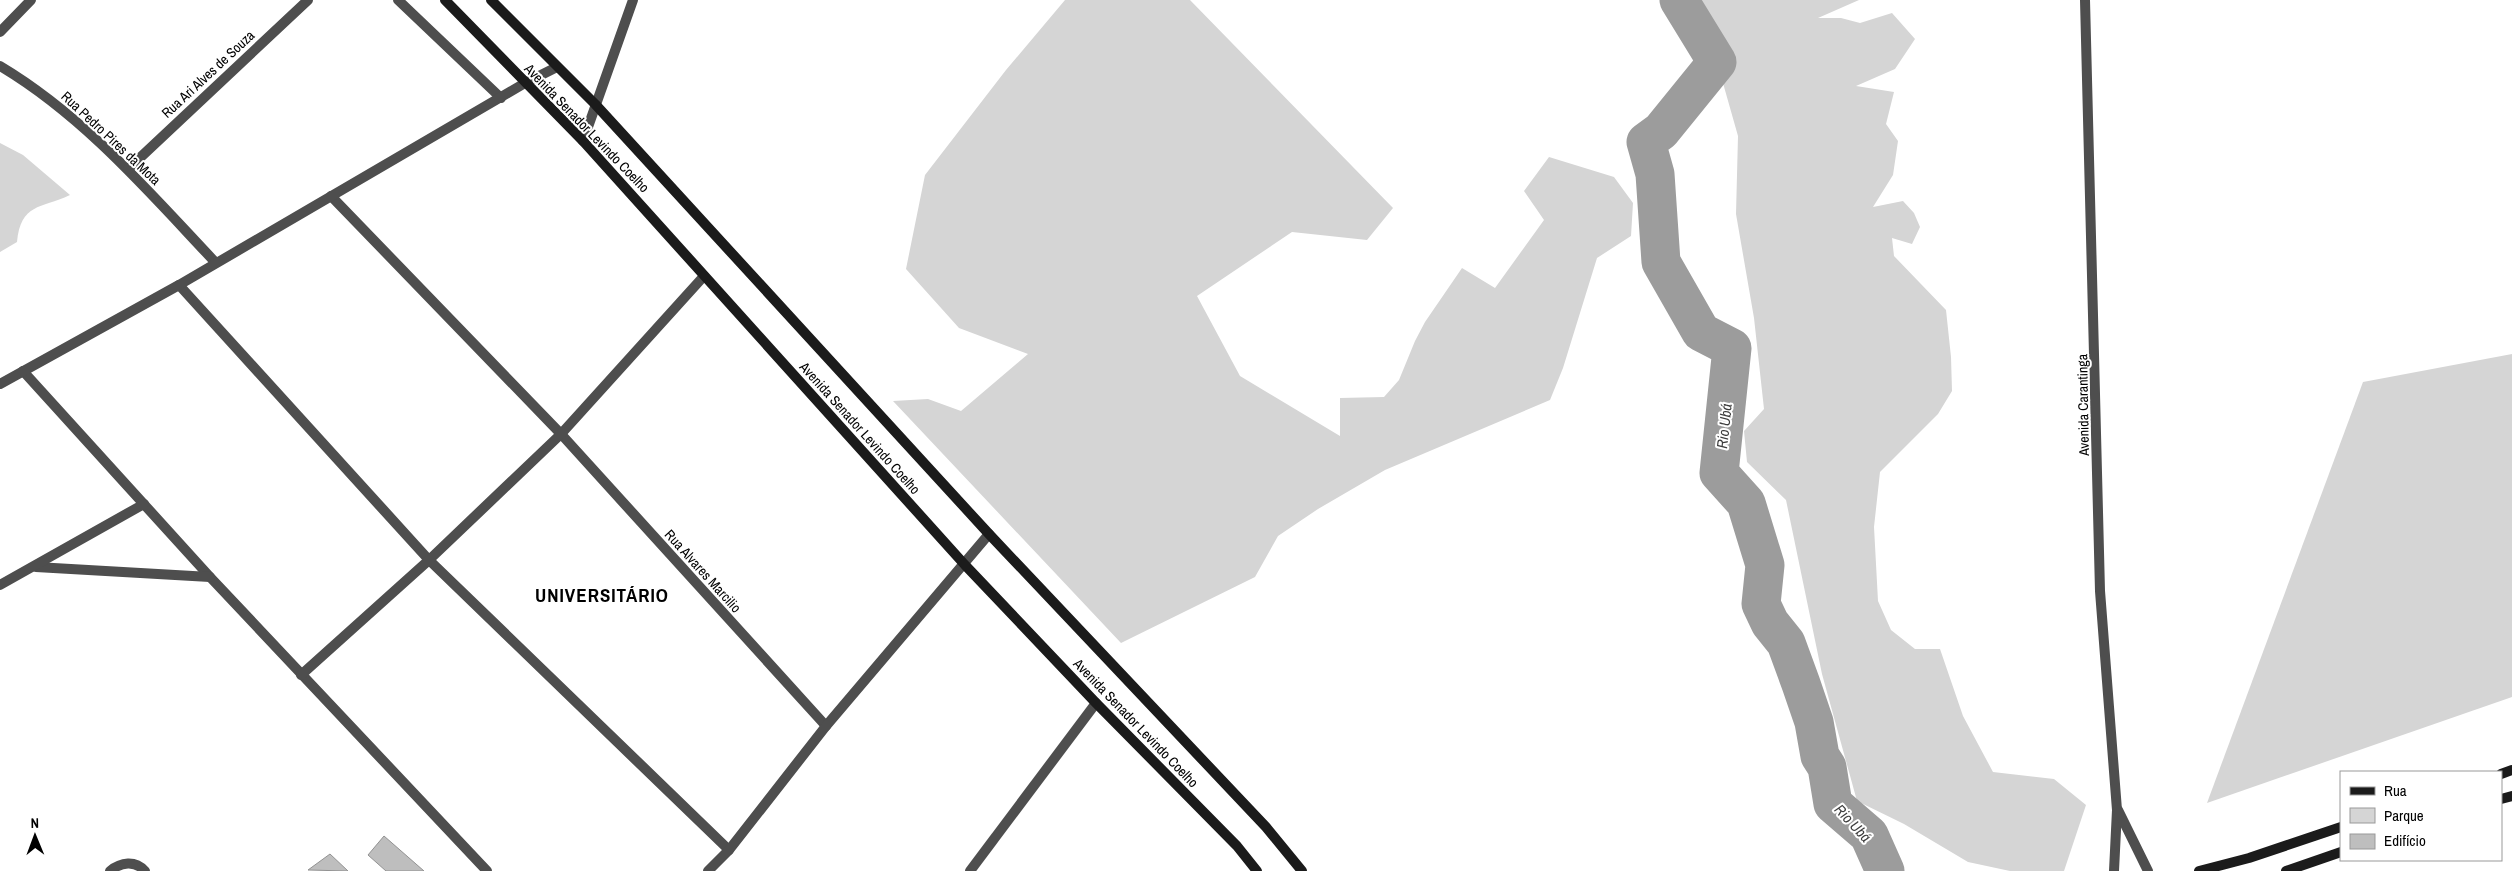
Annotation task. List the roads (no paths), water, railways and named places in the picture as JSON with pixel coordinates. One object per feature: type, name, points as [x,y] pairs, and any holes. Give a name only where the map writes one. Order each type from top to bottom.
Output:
[{"type":"street","points":[[0,32],[32,0]]},
{"type":"street","name":"Rua Ari Alves de Souza","points":[[128,169],[308,0]]},
{"type":"street","points":[[398,0],[501,98]]},
{"type":"street","name":"Avenida Senador Levindo Coelho","points":[[445,0],[583,141],[965,565],[1258,871]]},
{"type":"street","points":[[491,0],[595,104],[989,534],[1259,820],[1302,871]]},
{"type":"street","points":[[583,141],[633,0]]},
{"type":"street","name":"Avenida Carantinga","points":[[2085,0],[2100,591],[2117,810],[2114,871]]},
{"type":"street","name":"Rua Pedro Pires da Mota","points":[[0,66],[32,85],[128,169],[215,262]]},
{"type":"street","points":[[0,384],[179,285],[215,262],[525,83],[557,67]]},
{"type":"street","name":"Rua Alvares Marcilio","points":[[331,196],[561,434],[826,726]]},
{"type":"street","points":[[301,675],[429,560],[561,434],[704,276]]},
{"type":"street","points":[[179,285],[429,560],[729,850]]},
{"type":"street","points":[[23,371],[210,578],[487,871]]},
{"type":"street","points":[[0,585],[36,567],[144,504]]},
{"type":"street","points":[[708,871],[729,850],[826,726],[965,565],[989,534]]},
{"type":"street","points":[[36,567],[210,578]]},
{"type":"street","points":[[970,871],[1096,703]]},
{"type":"street","name":"Avenida Carantinga","points":[[2117,810],[2148,871]]},
{"type":"street","points":[[2199,871],[2249,858],[2340,827]]},
{"type":"street","points":[[2286,871],[2340,852]]},
{"type":"street","points":[[110,871],[121,864],[134,863],[145,871]]},
{"type":"waterway","name":"Rio Ubá","points":[[1679,0],[1717,62],[1661,131],[1646,142],[1655,174],[1661,262],[1701,332],[1732,348],[1719,473],[1746,503],[1765,565],[1761,604],[1770,623],[1786,643],[1801,684],[1814,722],[1820,756],[1827,767],[1833,804],[1869,835],[1885,871]]},
{"type":"district","name":"UNIVERSITÁRIO","points":[[602,595]]}]
